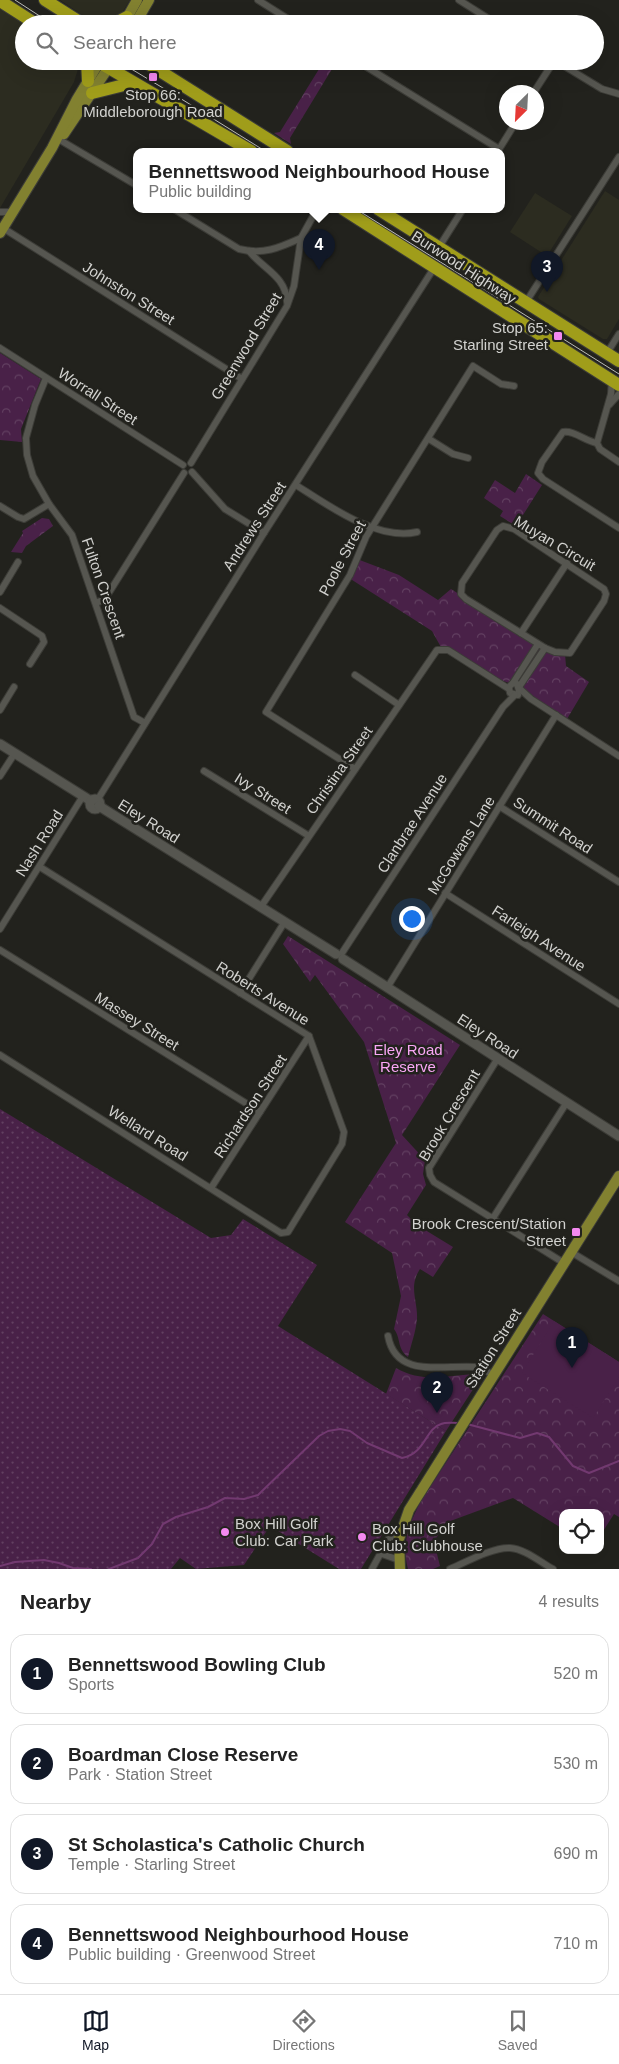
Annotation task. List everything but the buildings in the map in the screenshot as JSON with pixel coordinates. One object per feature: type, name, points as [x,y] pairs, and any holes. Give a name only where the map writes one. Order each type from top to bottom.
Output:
[{"type":"highway","points":[[45,0],[69,15]]},
{"type":"highway","points":[[0,1],[22,15]]},
{"type":"highway","points":[[88,81],[96,70]]},
{"type":"highway","points":[[112,70],[246,148]]},
{"type":"highway","points":[[158,70],[282,148]]},
{"type":"highway","points":[[92,93],[132,83]]},
{"type":"highway","points":[[227,136],[238,120]]},
{"type":"highway","name":"Burwood Highway","points":[[349,213],[615,382]]},
{"type":"highway","name":"Burwood Highway","points":[[384,213],[619,361]]},
{"type":"main road","points":[[131,15],[137,0]]},
{"type":"main road","points":[[135,15],[149,0]]},
{"type":"main road","points":[[52,148],[60,140],[92,93],[99,70]]},
{"type":"main road","points":[[2,231],[52,148],[88,81]]},
{"type":"main road","name":"Eley Road","points":[[0,744],[284,923],[340,956],[619,1136]]},
{"type":"main road","name":"Station Street","points":[[399,1564],[394,1538],[409,1510],[618,1178]]},
{"type":"street","points":[[258,0],[282,15]]},
{"type":"street","points":[[459,0],[482,15]]},
{"type":"street","points":[[371,70],[495,148]]},
{"type":"street","points":[[539,85],[549,70]]},
{"type":"street","points":[[570,70],[602,89],[619,94]]},
{"type":"street","points":[[499,148],[511,130]]},
{"type":"street","points":[[60,140],[88,158],[92,157],[133,183]]},
{"type":"street","points":[[526,302],[619,157]]},
{"type":"street","points":[[0,212],[13,212]]},
{"type":"street","points":[[180,213],[239,249],[248,251],[274,250],[301,238]]},
{"type":"street","name":"Greenwood Street","points":[[191,463],[287,306],[294,286],[301,238],[315,213]]},
{"type":"street","points":[[439,247],[460,213]]},
{"type":"street","name":"Johnston Street","points":[[2,231],[242,379]]},
{"type":"street","points":[[248,251],[255,259],[274,272],[287,292],[287,306]]},
{"type":"street","name":"Andrews Street","points":[[93,801],[145,723],[434,268]]},
{"type":"street","points":[[607,353],[619,334]]},
{"type":"street","name":"Worrall Street","points":[[0,348],[182,465]]},
{"type":"street","name":"Poole Street","points":[[355,769],[266,712],[350,575],[366,537],[473,366],[501,384],[514,386]]},
{"type":"street","name":"Fulton Crescent","points":[[46,378],[35,405],[26,438],[27,455],[33,476],[49,504],[72,535],[134,716],[145,723]]},
{"type":"street","points":[[596,443],[615,382]]},
{"type":"street","points":[[607,408],[619,394]]},
{"type":"street","points":[[619,462],[600,449],[596,443],[584,440],[571,432],[563,432],[542,462],[538,473],[543,479],[619,528]]},
{"type":"street","points":[[429,439],[453,454],[468,458]]},
{"type":"street","points":[[184,473],[182,465],[187,462],[191,463],[194,468],[192,472]]},
{"type":"street","points":[[184,473],[189,474],[192,472]]},
{"type":"street","points":[[192,472],[226,508],[264,533]]},
{"type":"street","points":[[96,602],[105,599],[184,473]]},
{"type":"street","points":[[296,485],[344,515],[372,527],[406,535],[417,532]]},
{"type":"street","points":[[0,506],[18,518],[24,519],[49,504]]},
{"type":"street","name":"Muyan Circuit","points":[[507,526],[567,563],[600,585],[606,594],[570,653],[555,652],[545,648],[521,632],[466,599],[461,594],[462,583],[500,527],[507,526]]},
{"type":"street","points":[[0,592],[18,562]]},
{"type":"street","points":[[521,632],[567,563]]},
{"type":"street","points":[[0,608],[42,636],[44,642],[30,664]]},
{"type":"street","points":[[514,689],[538,644]]},
{"type":"street","points":[[514,689],[545,648]]},
{"type":"street","name":"Christina Street","points":[[260,908],[437,650],[448,650],[514,689]]},
{"type":"street","points":[[355,676],[399,705]]},
{"type":"street","points":[[0,710],[14,688]]},
{"type":"street","points":[[514,689],[619,756]]},
{"type":"street","name":"Clanbrae Avenue","points":[[340,956],[514,689]]},
{"type":"street","name":"McGowans Lane","points":[[387,988],[556,715]]},
{"type":"street","points":[[0,776],[14,753]]},
{"type":"street","name":"Ivy Street","points":[[204,771],[309,836]]},
{"type":"street","name":"Nash Road","points":[[0,929],[40,867],[93,801]]},
{"type":"street","name":"Summit Road","points":[[499,806],[619,882]]},
{"type":"street","name":"Roberts Avenue","points":[[40,867],[309,1036],[344,1132],[342,1144],[336,1156],[288,1232],[282,1233]]},
{"type":"street","name":"Farleigh Avenue","points":[[446,893],[619,1004]]},
{"type":"street","points":[[240,993],[284,923]]},
{"type":"street","name":"Massey Street","points":[[0,950],[260,1112]]},
{"type":"street","name":"Richardson Street","points":[[212,1188],[309,1036]]},
{"type":"street","name":"Wellard Road","points":[[0,1055],[282,1233]]},
{"type":"street","name":"Brook Crescent","points":[[498,1058],[429,1168],[430,1175],[434,1182],[564,1263]]},
{"type":"street","points":[[493,1218],[567,1102]]},
{"type":"street","points":[[571,1252],[619,1280]]},
{"type":"street","points":[[388,1336],[390,1346],[398,1355],[411,1364],[423,1368],[477,1366],[493,1375]]},
{"type":"street","name":"Station Street","points":[[372,1569],[394,1538]]},
{"type":"street","points":[[450,1569],[496,1550],[510,1548],[521,1551],[553,1569]]},
{"type":"street","name":"Station Street","points":[[382,1554],[399,1564]]},
{"type":"shaded area","points":[[60,0],[130,0],[121,15],[82,15]]},
{"type":"shaded area","points":[[0,9],[15,18],[15,70],[78,70],[74,82],[0,208]]},
{"type":"shaded area","points":[[605,191],[619,200],[619,319],[607,339],[603,339],[538,297]]},
{"type":"shaded area","points":[[535,193],[572,216],[547,256],[510,232]]},
{"type":"green space","points":[[318,70],[331,70],[290,138],[291,144],[274,133],[280,132]]},
{"type":"green space","points":[[0,353],[41,379],[21,429],[22,442],[0,440]]},
{"type":"green space","points":[[526,474],[542,485],[516,526],[500,516],[503,511],[484,498],[495,480],[515,493]]},
{"type":"green space","points":[[42,518],[49,519],[53,526],[26,546],[22,553],[11,552],[23,533],[22,531]]},
{"type":"green space","points":[[357,559],[399,575],[438,600],[451,589],[538,644],[565,654],[566,666],[589,682],[567,719],[512,684],[491,677],[442,649],[432,631],[349,578]]},
{"type":"green space","name":"Eley Road Reserve","points":[[288,936],[460,1045],[402,1135],[425,1160],[423,1174],[426,1185],[407,1215],[417,1225],[453,1247],[433,1277],[420,1269],[416,1276],[414,1288],[417,1319],[408,1357],[402,1351],[394,1329],[401,1296],[392,1253],[345,1222],[396,1143],[364,1042],[315,975],[310,982],[283,944]]},
{"type":"green space","points":[[0,1109],[211,1238],[231,1235],[243,1219],[317,1265],[278,1326],[446,1431],[361,1569],[339,1569],[270,1526],[244,1565],[196,1569],[180,1558],[171,1569],[0,1569]]},
{"type":"green space","points":[[543,1314],[619,1362],[619,1517],[614,1514],[604,1530],[604,1509],[559,1509],[559,1527],[513,1498],[445,1523],[434,1542],[440,1566],[433,1569],[408,1569],[405,1551],[407,1534],[421,1501]]},
{"type":"green space","points":[[554,1321],[619,1362],[619,1377],[593,1418],[522,1373]]},
{"type":"green space","points":[[396,1368],[415,1376],[425,1377],[474,1374],[478,1376],[479,1380],[446,1431],[386,1394]]},
{"type":"waterway","points":[[109,1569],[138,1558],[152,1544],[163,1524],[176,1517],[208,1507],[225,1498],[244,1499],[258,1495],[319,1436],[328,1431],[340,1429],[350,1431],[367,1443],[402,1458],[416,1451],[436,1427],[445,1423],[458,1423]]},
{"type":"waterway","points":[[467,1424],[520,1438],[537,1433],[549,1437],[573,1466],[589,1473],[619,1461]]},
{"type":"waterway","points":[[0,1566],[15,1562],[44,1560],[73,1568],[91,1569]]},
{"type":"tram line","points":[[15,0],[38,15]]},
{"type":"tram line","points":[[133,70],[260,148]]},
{"type":"tram line","points":[[362,213],[619,374]]},
{"type":"place","name":"Stop 66: Middleborough Road","points":[[153,77]]},
{"type":"place","name":"Bennettswood Neighbourhood House","points":[[319,270]]},
{"type":"place","name":"St Scholastica's Catholic Church","points":[[547,292]]},
{"type":"place","name":"Stop 65: Starling Street","points":[[558,336]]},
{"type":"place","name":"Brook Crescent/Station Street","points":[[576,1232]]},
{"type":"place","name":"Bennettswood Bowling Club","points":[[572,1368]]},
{"type":"place","name":"Boardman Close Reserve","points":[[437,1413]]},
{"type":"place","name":"Box Hill Golf Club: Car Park","points":[[225,1532]]},
{"type":"place","name":"Box Hill Golf Club: Clubhouse","points":[[362,1537]]}]
